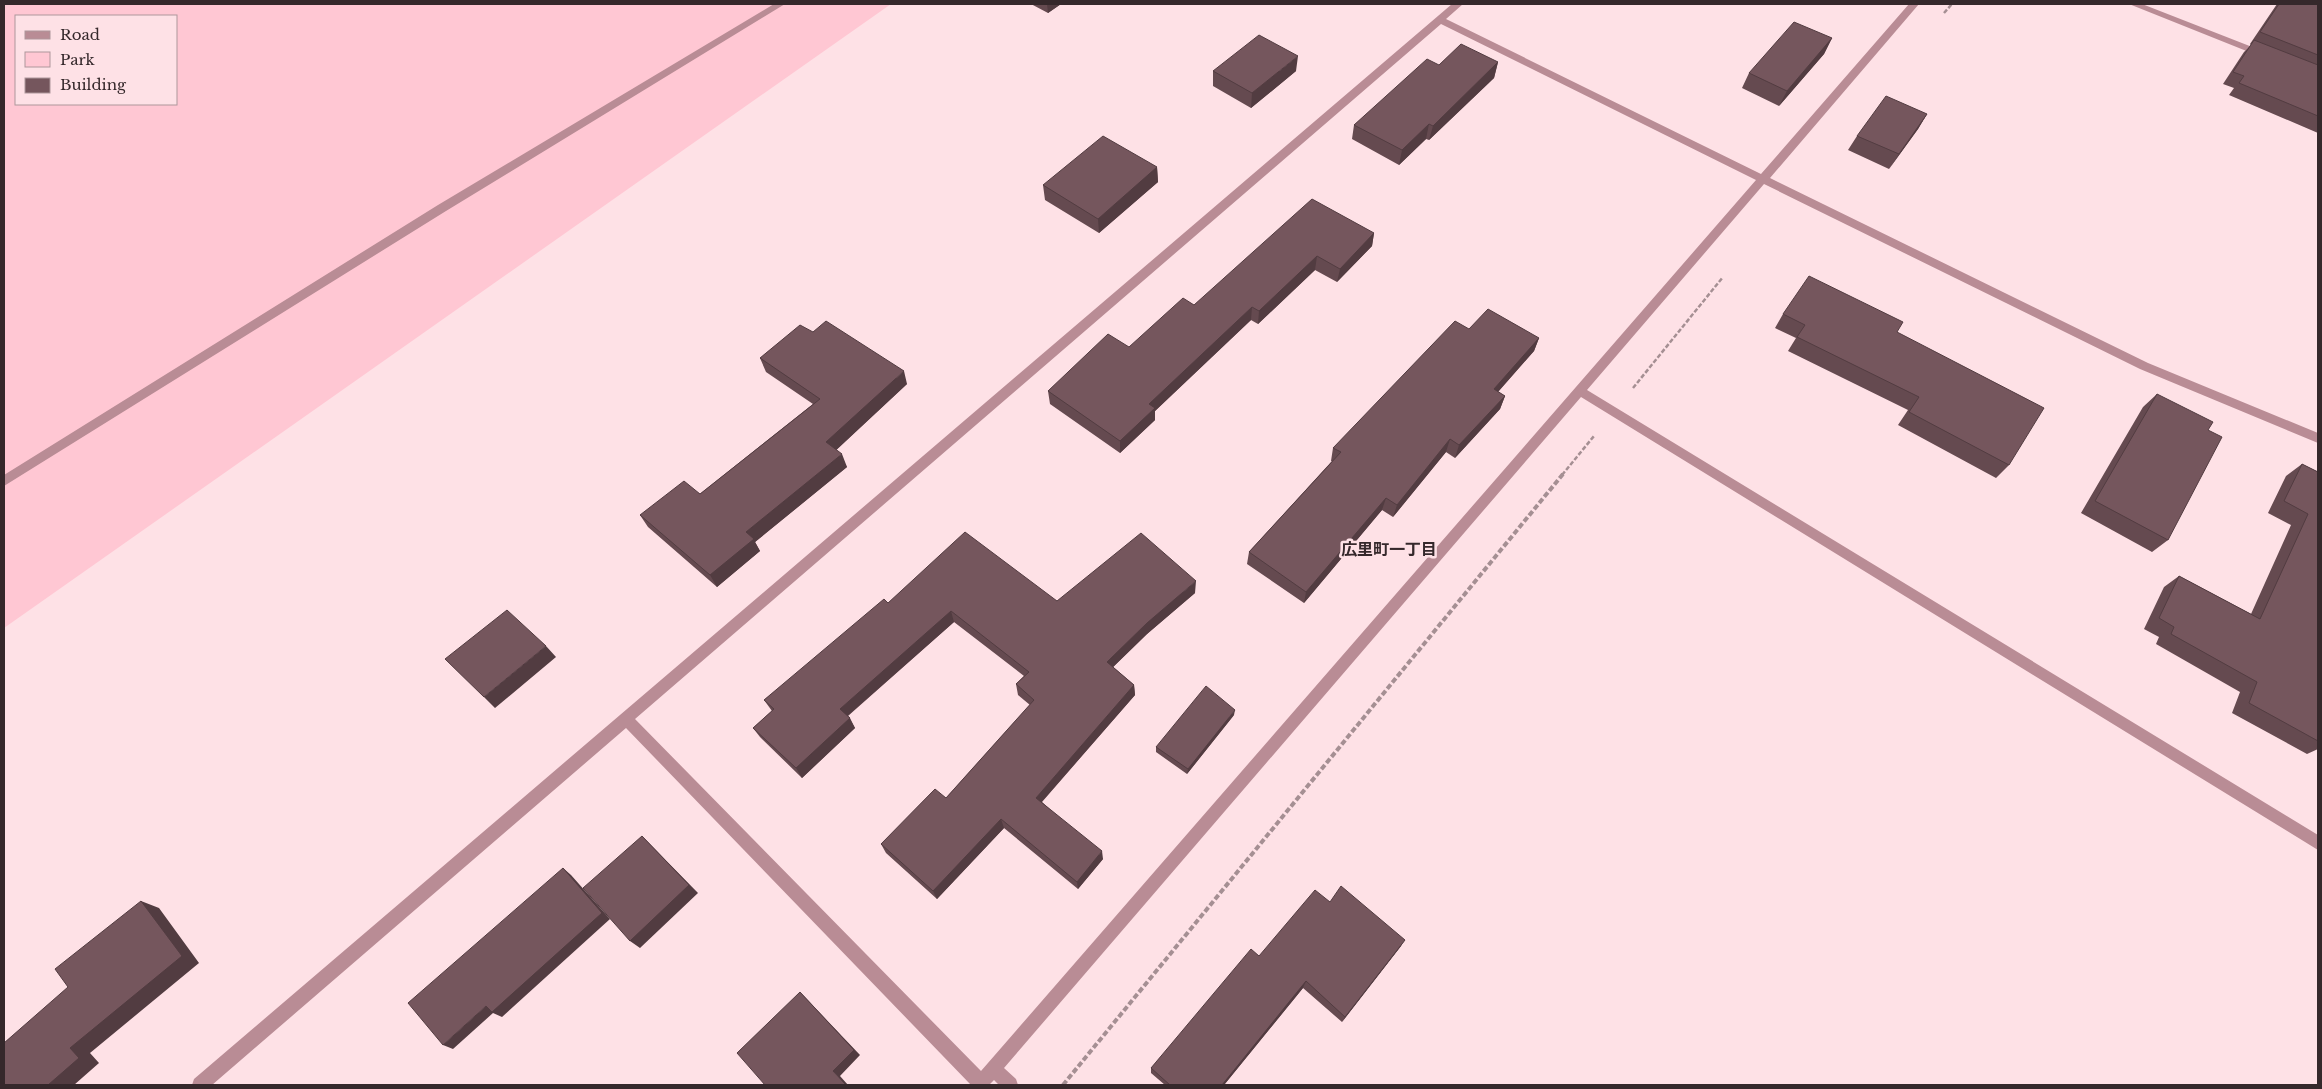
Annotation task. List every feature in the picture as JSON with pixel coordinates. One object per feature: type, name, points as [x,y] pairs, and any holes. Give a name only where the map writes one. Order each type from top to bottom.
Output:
[{"type":"street","points":[[4,481],[442,208],[780,4]]},
{"type":"street","points":[[200,1085],[1458,4]]},
{"type":"street","points":[[625,718],[980,1084],[1914,4]]},
{"type":"street","points":[[2134,4],[2272,58]]},
{"type":"street","points":[[1440,20],[2144,366],[2318,438]]},
{"type":"street","points":[[1580,391],[2318,843]]},
{"type":"street","points":[[994,1070],[1010,1085]]},
{"type":"path","points":[[1939,19],[1952,4]]},
{"type":"path","points":[[1063,1085],[1724,276]]},
{"type":"green space","points":[[4,4],[891,4],[4,628]]},
{"type":"building","points":[[2279,4],[2318,4],[2318,55],[2260,32]]},
{"type":"building","points":[[1794,22],[1832,38],[1787,91],[1749,73]]},
{"type":"building","points":[[1259,35],[1298,56],[1252,93],[1213,71]]},
{"type":"building","points":[[2254,40],[2318,65],[2318,116],[2239,83],[2244,76],[2233,72]]},
{"type":"building","points":[[1461,44],[1498,62],[1433,126],[1429,124],[1402,150],[1354,125],[1427,59],[1439,65]]},
{"type":"building","points":[[1886,96],[1927,114],[1899,154],[1857,136]]},
{"type":"building","points":[[1103,136],[1157,167],[1098,219],[1043,185]]},
{"type":"building","points":[[1312,199],[1374,233],[1340,269],[1317,256],[1259,311],[1252,307],[1149,404],[1155,408],[1120,441],[1048,391],[1108,334],[1129,347],[1183,298],[1194,305]]},
{"type":"building","points":[[1809,276],[1903,322],[1897,332],[2044,408],[2009,465],[1909,412],[1919,397],[1797,337],[1805,325],[1783,314]]},
{"type":"building","points":[[1488,309],[1539,338],[1494,389],[1505,396],[1459,445],[1450,439],[1397,505],[1386,498],[1306,592],[1249,552],[1341,452],[1333,448],[1455,321],[1469,329]]},
{"type":"building","points":[[826,321],[904,371],[826,442],[842,454],[746,532],[754,539],[710,575],[640,515],[684,481],[700,494],[820,399],[760,358],[800,325],[813,332]]},
{"type":"building","points":[[2157,394],[2213,422],[2208,430],[2222,437],[2168,540],[2095,501]]},
{"type":"building","points":[[2302,464],[2318,472],[2318,741],[2249,703],[2257,682],[2171,634],[2174,627],[2159,618],[2179,576],[2260,619],[2308,514],[2284,501]]},
{"type":"building","points":[[965,532],[1057,601],[1141,533],[1196,581],[1147,623],[1107,662],[1134,685],[1036,798],[1102,851],[1077,882],[1001,819],[933,891],[881,844],[935,789],[946,798],[1034,700],[1016,684],[1029,672],[951,611],[840,709],[850,718],[796,768],[753,728],[774,709],[764,700],[884,599],[888,603]]},
{"type":"building","points":[[507,610],[546,646],[484,697],[445,659]]},
{"type":"building","points":[[1206,686],[1235,710],[1188,769],[1156,747]]},
{"type":"building","points":[[642,836],[689,885],[630,941],[583,888]]},
{"type":"building","points":[[563,868],[602,913],[492,1012],[486,1006],[443,1045],[408,1003]]},
{"type":"building","points":[[1341,886],[1405,940],[1345,1017],[1306,981],[1222,1085],[1170,1085],[1151,1068],[1251,949],[1259,956],[1315,890],[1330,902]]},
{"type":"building","points":[[141,901],[182,956],[70,1048],[79,1058],[48,1085],[4,1085],[4,1043],[68,987],[55,969]]},
{"type":"building","points":[[800,992],[854,1050],[833,1071],[846,1085],[765,1085],[737,1053]]},
{"type":"district","name":"広里町一丁目","points":[[1389,549]]}]
